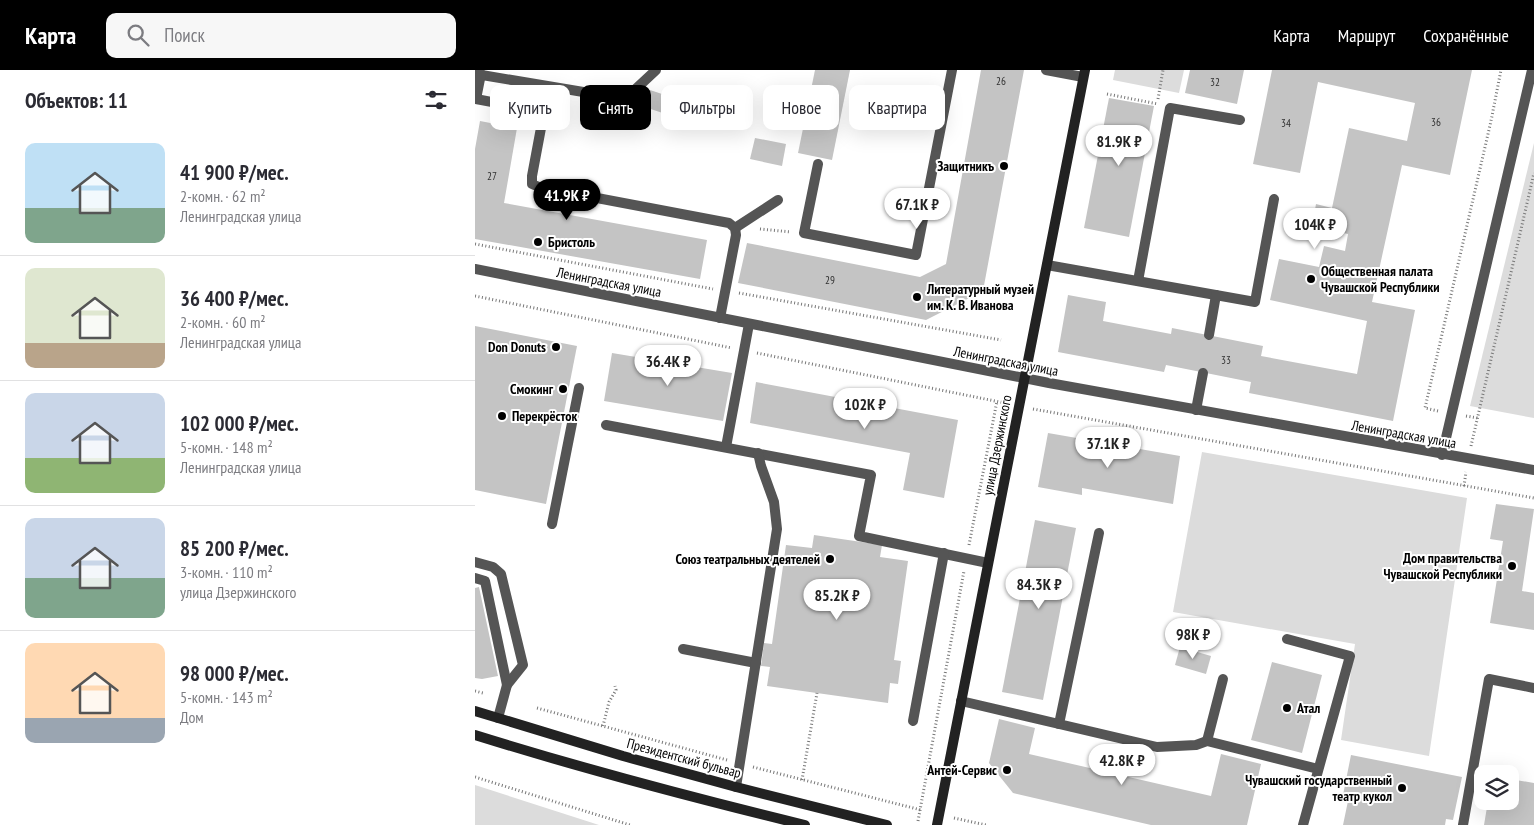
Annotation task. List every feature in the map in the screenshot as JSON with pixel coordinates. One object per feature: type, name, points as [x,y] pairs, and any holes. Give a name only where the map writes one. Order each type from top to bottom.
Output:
[{"type":"main road","name":"улица Дзержинского","points":[[937,825],[1084,74]]},
{"type":"main road","name":"Президентский бульвар","points":[[475,711],[623,756],[887,825]]},
{"type":"main road","points":[[475,734],[559,761],[805,825]]},
{"type":"street","points":[[656,70],[625,99],[478,74],[477,99],[544,112],[531,176],[532,184],[539,187],[729,223],[735,231]]},
{"type":"street","points":[[818,164],[804,233],[916,255],[952,70]]},
{"type":"street","points":[[1046,70],[1084,74]]},
{"type":"street","points":[[1443,455],[1532,70]]},
{"type":"street","points":[[1138,281],[1170,108],[1240,120]]},
{"type":"street","points":[[1047,265],[1255,302],[1274,199]]},
{"type":"street","points":[[720,318],[735,231],[778,200]]},
{"type":"street","name":"Ленинградская улица","points":[[475,269],[1025,379],[1534,470]]},
{"type":"street","points":[[1209,335],[1217,295]]},
{"type":"street","points":[[726,447],[749,324]]},
{"type":"street","points":[[1196,410],[1203,373]]},
{"type":"street","points":[[552,524],[579,388]]},
{"type":"street","points":[[606,425],[871,475],[859,536],[988,563]]},
{"type":"street","points":[[736,787],[777,529],[774,502],[758,453]]},
{"type":"street","points":[[1059,724],[1099,533]]},
{"type":"street","points":[[913,721],[944,554]]},
{"type":"street","points":[[475,562],[493,566],[501,574],[523,665],[507,686],[498,718]]},
{"type":"street","points":[[475,578],[485,581],[507,686]]},
{"type":"street","points":[[1287,639],[1350,656],[1303,825]]},
{"type":"street","points":[[683,648],[756,663]]},
{"type":"street","points":[[1207,742],[1223,679]]},
{"type":"street","points":[[1463,825],[1489,679],[1534,688]]},
{"type":"street","points":[[961,702],[1157,747],[1196,745],[1207,742],[1318,769]]},
{"type":"path","points":[[1157,104],[1163,70]]},
{"type":"path","points":[[1477,418],[1425,408],[1501,70]]},
{"type":"path","points":[[1107,94],[1170,108]]},
{"type":"path","points":[[1464,486],[1477,418],[1534,173]]},
{"type":"path","points":[[735,231],[759,229],[804,233]]},
{"type":"path","points":[[475,244],[716,289]]},
{"type":"path","points":[[733,292],[1001,340]]},
{"type":"path","points":[[475,296],[737,349]]},
{"type":"path","points":[[755,353],[1005,403]]},
{"type":"path","points":[[969,548],[997,401]]},
{"type":"path","points":[[1031,409],[1534,498]]},
{"type":"path","points":[[918,821],[964,568]]},
{"type":"path","points":[[603,726],[609,702],[616,690],[615,686]]},
{"type":"path","points":[[475,691],[483,693]]},
{"type":"path","points":[[802,780],[817,693]]},
{"type":"path","points":[[537,708],[727,760]]},
{"type":"path","points":[[746,766],[927,811]]},
{"type":"path","points":[[475,777],[630,825]]},
{"type":"path","points":[[954,818],[986,825]]},
{"type":"shaded area","points":[[1115,70],[1184,70],[1179,93],[1113,80]]},
{"type":"shaded area","points":[[1534,143],[1534,418],[1470,406]]},
{"type":"shaded area","points":[[1202,452],[1467,498],[1429,756],[1341,740],[1355,644],[1173,612]]},
{"type":"shaded area","points":[[475,785],[599,825],[475,825]]},
{"type":"building","points":[[815,70],[850,70],[839,125],[839,85],[812,85]]},
{"type":"building","points":[[981,70],[1024,70],[983,291],[926,320],[738,283],[747,243],[920,277],[946,264]]},
{"type":"building","points":[[1190,70],[1244,70],[1237,104],[1185,93]]},
{"type":"building","points":[[1272,70],[1472,70],[1450,175],[1402,165],[1372,302],[1415,310],[1393,421],[1249,393],[1251,382],[1166,365],[1164,372],[1058,352],[1068,295],[1106,302],[1103,321],[1171,334],[1172,328],[1263,346],[1261,356],[1357,374],[1367,321],[1270,300],[1279,259],[1319,267],[1324,246],[1345,251],[1348,234],[1312,226],[1316,204],[1332,208],[1349,128],[1407,141],[1415,103],[1318,82],[1300,173],[1253,164]]},
{"type":"building","points":[[651,90],[661,94],[661,112],[651,109]]},
{"type":"building","points":[[1109,98],[1154,106],[1129,237],[1084,228]]},
{"type":"building","points":[[480,121],[490,123],[490,130],[517,130],[504,203],[707,240],[700,279],[475,239],[475,149]]},
{"type":"building","points":[[803,130],[838,130],[832,160],[798,153]]},
{"type":"building","points":[[755,138],[786,144],[782,166],[750,159]]},
{"type":"building","points":[[475,326],[577,346],[546,504],[475,490]]},
{"type":"building","points":[[612,353],[732,373],[723,421],[604,401]]},
{"type":"building","points":[[756,382],[958,420],[944,498],[903,490],[910,453],[750,423]]},
{"type":"building","points":[[1048,433],[1180,456],[1173,504],[1082,488],[1082,495],[1038,487]]},
{"type":"building","name":"Дом правительства Чувашской Республики","points":[[1496,504],[1534,509],[1522,591],[1534,593],[1534,630],[1490,623],[1503,541],[1490,539]]},
{"type":"building","points":[[1035,520],[1076,528],[1043,700],[1002,692]]},
{"type":"building","points":[[814,535],[882,545],[880,557],[908,561],[894,660],[901,661],[898,684],[890,683],[888,703],[767,686],[770,667],[761,666],[764,643],[772,644],[786,545],[812,548]]},
{"type":"building","points":[[479,587],[498,676],[482,679],[475,678],[475,588]]},
{"type":"building","points":[[1180,647],[1211,656],[1206,674],[1175,665]]},
{"type":"building","name":"Атал","points":[[1272,662],[1322,675],[1302,753],[1251,740]]},
{"type":"building","points":[[999,719],[1035,728],[1029,754],[1211,796],[1221,754],[1261,764],[1247,825],[1151,825],[1013,793],[989,763]]},
{"type":"building","name":"Чувашский государственный театр кукол","points":[[1351,755],[1462,777],[1453,820],[1446,819],[1445,825],[1343,825],[1348,801],[1342,800]]},
{"type":"building","points":[[1519,780],[1534,783],[1534,825],[1484,825],[1486,810],[1519,810]]},
{"type":"place","name":"Защитникъ","points":[[1004,166]]},
{"type":"place","name":"Бристоль","points":[[538,242]]},
{"type":"place","name":"Общественная палата Чувашской Республики","points":[[1311,279]]},
{"type":"place","name":"Литературный музей им. К. В. Иванова","points":[[917,297]]},
{"type":"place","name":"Don Donuts","points":[[556,347]]},
{"type":"place","name":"Смокинг","points":[[563,389]]},
{"type":"place","name":"Перекрёсток","points":[[502,416]]},
{"type":"place","name":"Союз театральных деятелей","points":[[830,559]]},
{"type":"place","name":"Дом правительства Чувашской Республики","points":[[1512,566]]},
{"type":"place","name":"Атал","points":[[1287,708]]},
{"type":"place","name":"Антей-Сервис","points":[[1007,770]]},
{"type":"place","name":"Чувашский государственный театр кукол","points":[[1402,788]]}]
